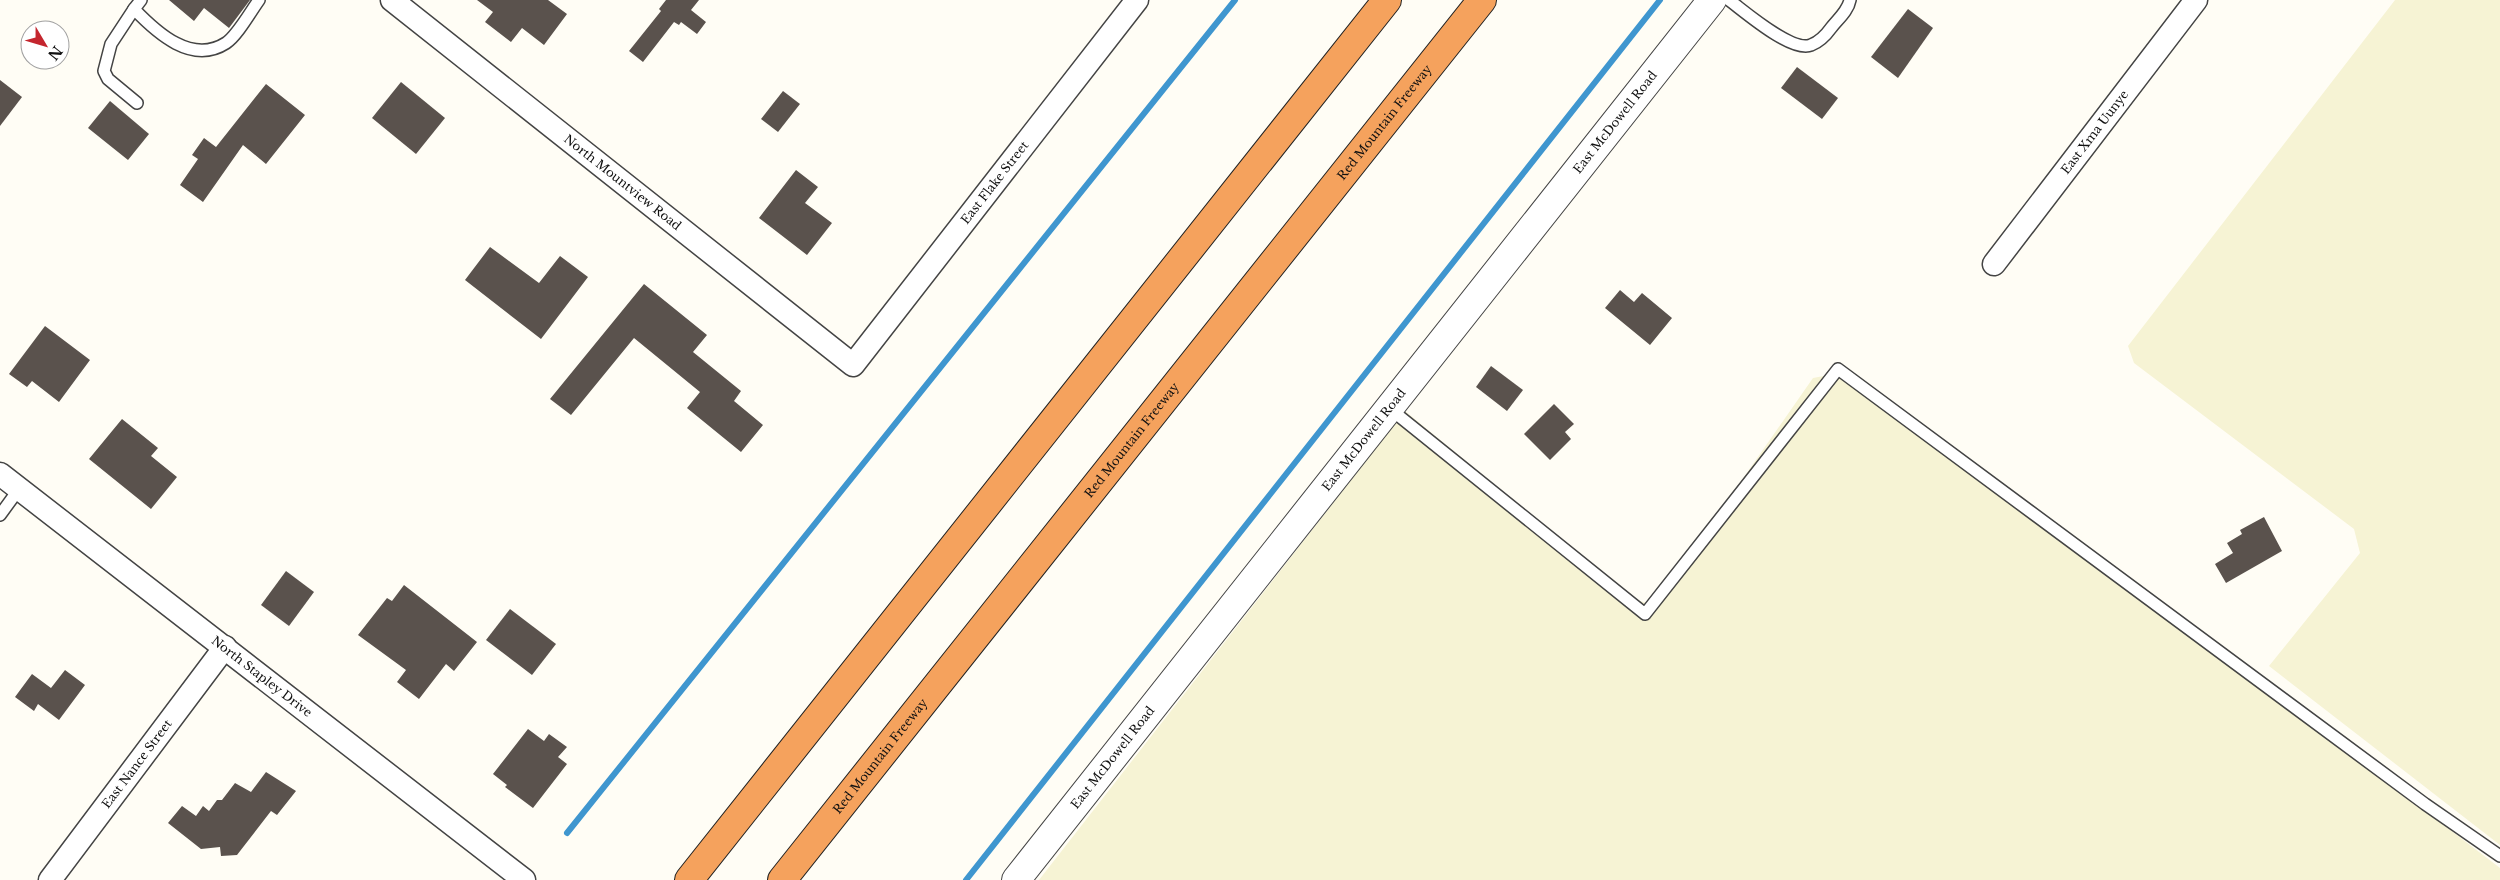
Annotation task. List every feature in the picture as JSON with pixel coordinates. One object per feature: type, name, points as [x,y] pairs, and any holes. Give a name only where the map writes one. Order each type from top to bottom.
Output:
[{"type":"highway","points":[[690,880],[1387,0]]},
{"type":"highway","name":"Red Mountain Freeway","points":[[782,880],[1482,0]]},
{"type":"street","name":"East Flake Street","points":[[853,365],[1137,0]]},
{"type":"street","name":"East McDowell Road","points":[[1016,880],[1712,0]]},
{"type":"street","name":"East Xma Uunye","points":[[1994,264],[2196,0]]},
{"type":"street","name":"North Mountview Road","points":[[407,4],[853,365]]},
{"type":"street","name":"North Stapley Drive","points":[[0,474],[524,880]]},
{"type":"street","name":"East Nance Street","points":[[50,880],[225,648]]},
{"type":"lane","points":[[137,103],[108,79],[104,71],[111,44],[138,4],[147,22],[181,48],[204,51],[227,42],[259,0]]},
{"type":"lane","points":[[1729,0],[1794,45],[1810,46],[1825,36],[1849,7],[1850,0]]},
{"type":"lane","points":[[1389,408],[1645,614],[1838,369],[2425,804],[2500,856]]},
{"type":"lane","points":[[0,515],[19,489]]},
{"type":"shaded area","points":[[2395,0],[2500,0],[2500,845],[2269,666],[2360,553],[2354,529],[2134,363],[2128,346]]},
{"type":"shaded area","points":[[1850,371],[2500,868],[2500,880],[1039,880],[1405,411],[1632,598],[1646,603],[1666,589],[1813,378]]},
{"type":"building","points":[[169,0],[250,0],[229,28],[204,8],[194,21]]},
{"type":"building","points":[[477,0],[548,0],[567,14],[544,45],[522,28],[511,42],[485,22],[493,12]]},
{"type":"building","points":[[666,0],[699,0],[691,10],[706,22],[697,34],[681,22],[679,25],[674,22],[643,62],[629,51],[661,11],[659,9]]},
{"type":"building","points":[[1908,9],[1933,28],[1898,78],[1871,57]]},
{"type":"building","points":[[1797,67],[1838,98],[1822,119],[1781,88]]},
{"type":"building","points":[[0,80],[22,97],[0,126]]},
{"type":"building","points":[[401,82],[445,118],[416,154],[372,118]]},
{"type":"building","points":[[266,84],[305,115],[266,164],[243,145],[203,202],[180,185],[198,159],[192,155],[204,138],[216,147]]},
{"type":"building","points":[[783,91],[800,104],[778,132],[761,119]]},
{"type":"building","points":[[110,101],[149,134],[128,160],[88,128]]},
{"type":"building","points":[[796,170],[818,187],[805,203],[832,223],[807,255],[759,218]]},
{"type":"building","points":[[490,247],[539,283],[560,256],[588,277],[541,339],[465,280]]},
{"type":"building","points":[[644,284],[707,335],[693,352],[741,391],[734,401],[763,425],[741,452],[687,408],[700,392],[634,338],[571,415],[550,399]]},
{"type":"building","points":[[1620,290],[1634,302],[1642,293],[1672,318],[1650,345],[1605,308]]},
{"type":"building","points":[[45,326],[90,360],[59,402],[32,381],[27,387],[9,374]]},
{"type":"building","points":[[1491,366],[1523,390],[1507,411],[1476,387]]},
{"type":"building","points":[[1554,404],[1574,424],[1565,432],[1571,439],[1550,460],[1524,434]]},
{"type":"building","points":[[122,419],[158,448],[151,456],[177,477],[151,509],[89,459]]},
{"type":"building","points":[[2264,517],[2282,551],[2226,583],[2215,564],[2233,553],[2227,543],[2242,534],[2240,530]]},
{"type":"building","points":[[286,571],[314,592],[289,626],[261,605]]},
{"type":"building","points":[[404,585],[477,642],[454,671],[446,664],[419,699],[397,682],[406,670],[358,635],[387,598],[392,601]]},
{"type":"building","points":[[510,609],[556,644],[532,675],[486,640]]},
{"type":"building","points":[[65,670],[85,685],[59,720],[38,704],[34,711],[15,697],[32,674],[51,688]]},
{"type":"building","points":[[528,729],[544,741],[549,734],[567,747],[558,757],[567,764],[533,808],[505,787],[507,785],[493,774]]},
{"type":"building","points":[[266,772],[296,791],[277,815],[271,811],[237,855],[221,856],[220,847],[201,849],[168,823],[182,806],[196,816],[203,806],[209,811],[217,800],[222,800],[235,783],[251,792]]},
{"type":"waterway","points":[[567,833],[1235,0]]},
{"type":"waterway","points":[[966,880],[1660,0]]}]
